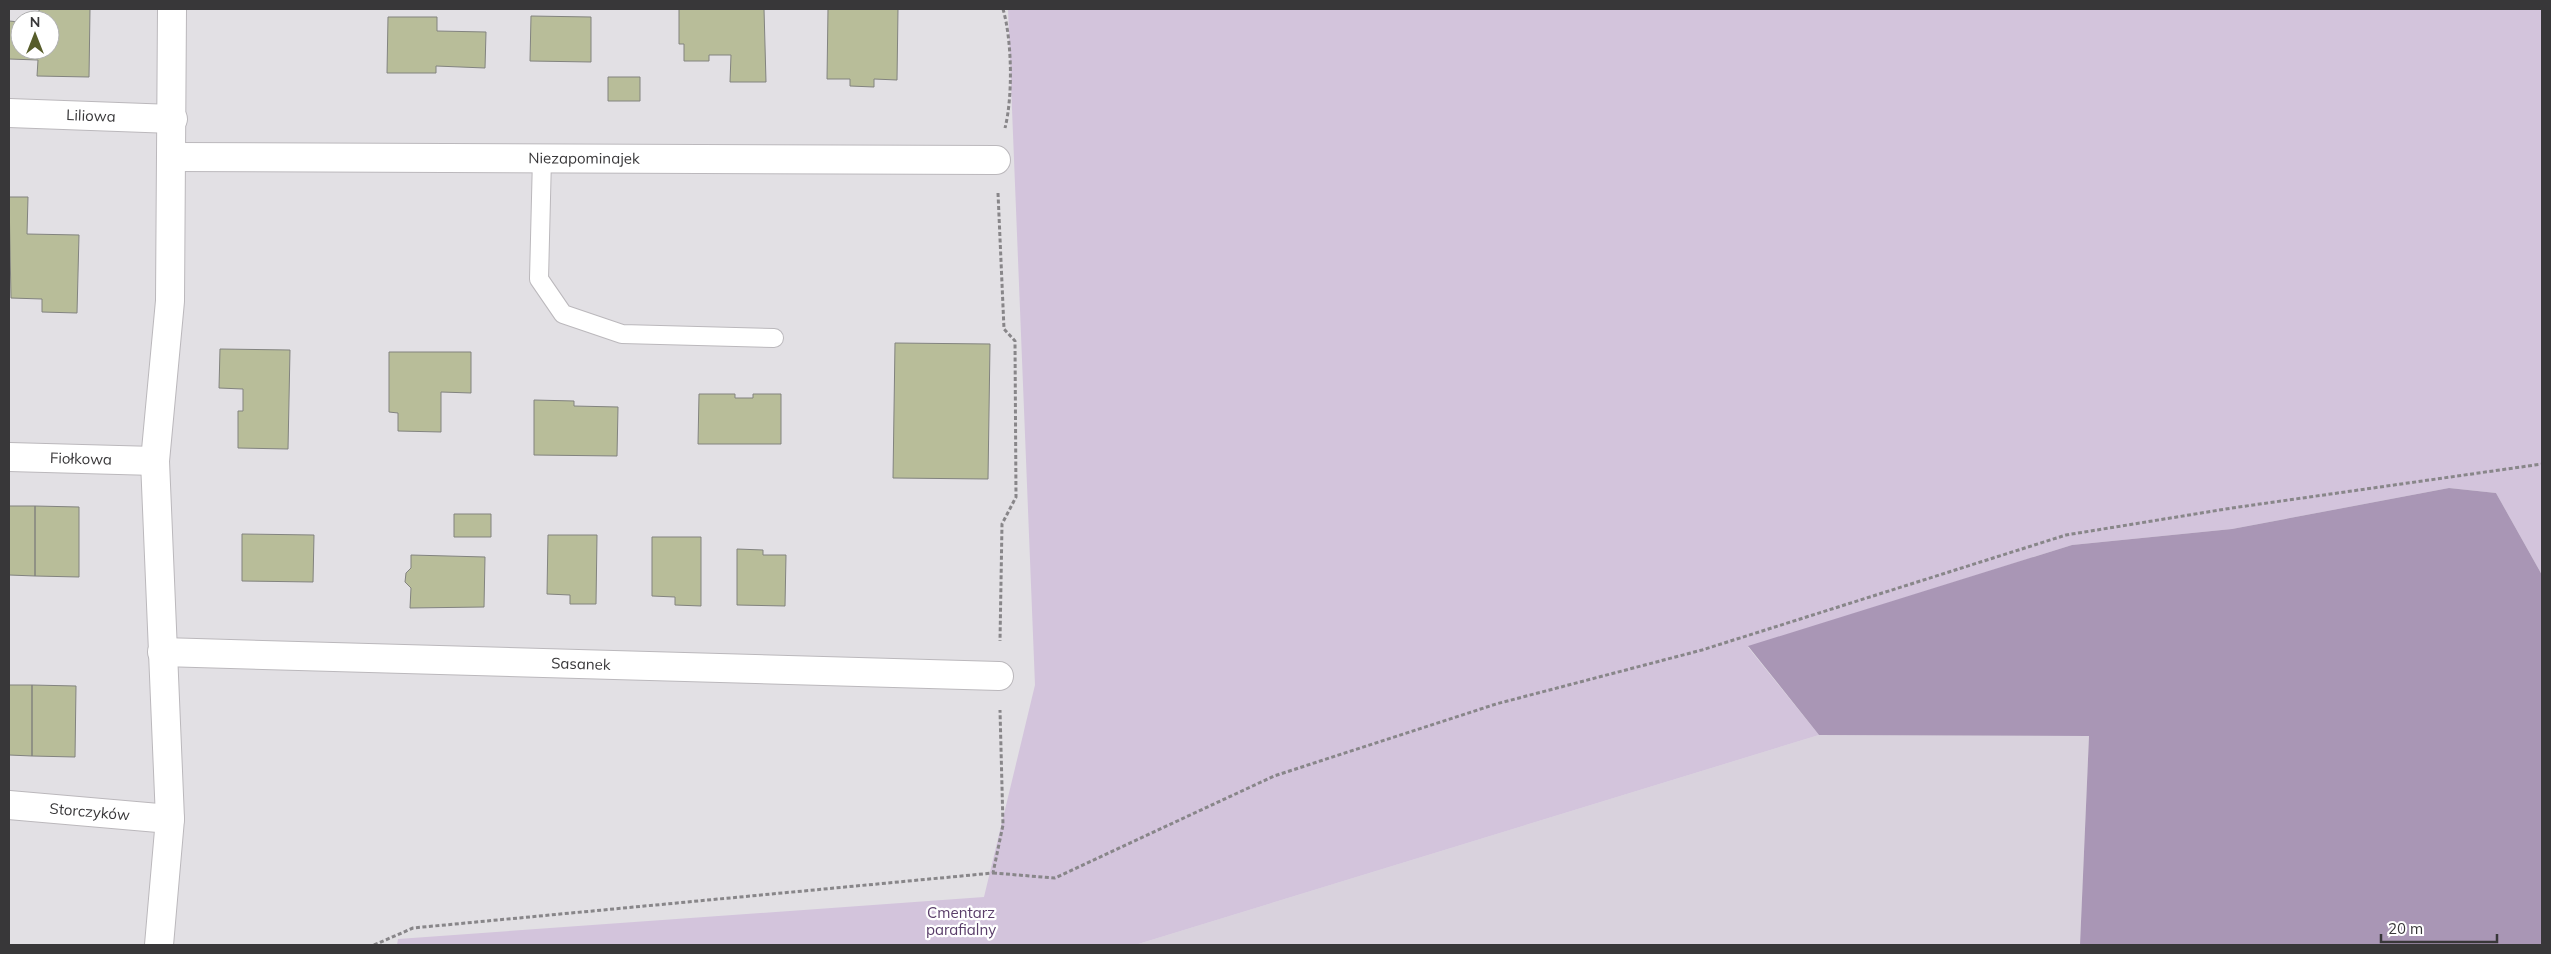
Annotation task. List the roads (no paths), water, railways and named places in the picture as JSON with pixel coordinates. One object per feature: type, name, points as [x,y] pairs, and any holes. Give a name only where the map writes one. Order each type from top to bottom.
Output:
[{"type":"street","points":[[159,945],[170,819],[155,461],[170,302],[173,156],[172,9]]},
{"type":"street","name":"Liliowa","points":[[9,113],[173,119]]},
{"type":"street","name":"Niezapominajek","points":[[173,156],[996,160]]},
{"type":"street","name":"Fiołkowa","points":[[9,457],[155,461]]},
{"type":"street","name":"Sasanek","points":[[162,652],[999,676]]},
{"type":"street","name":"Storczyków","points":[[9,804],[170,819]]},
{"type":"lane","points":[[542,158],[539,279],[563,314],[622,334],[774,338]]},
{"type":"park label","name":"Cmentarz parafialny","points":[[961,922]]}]
